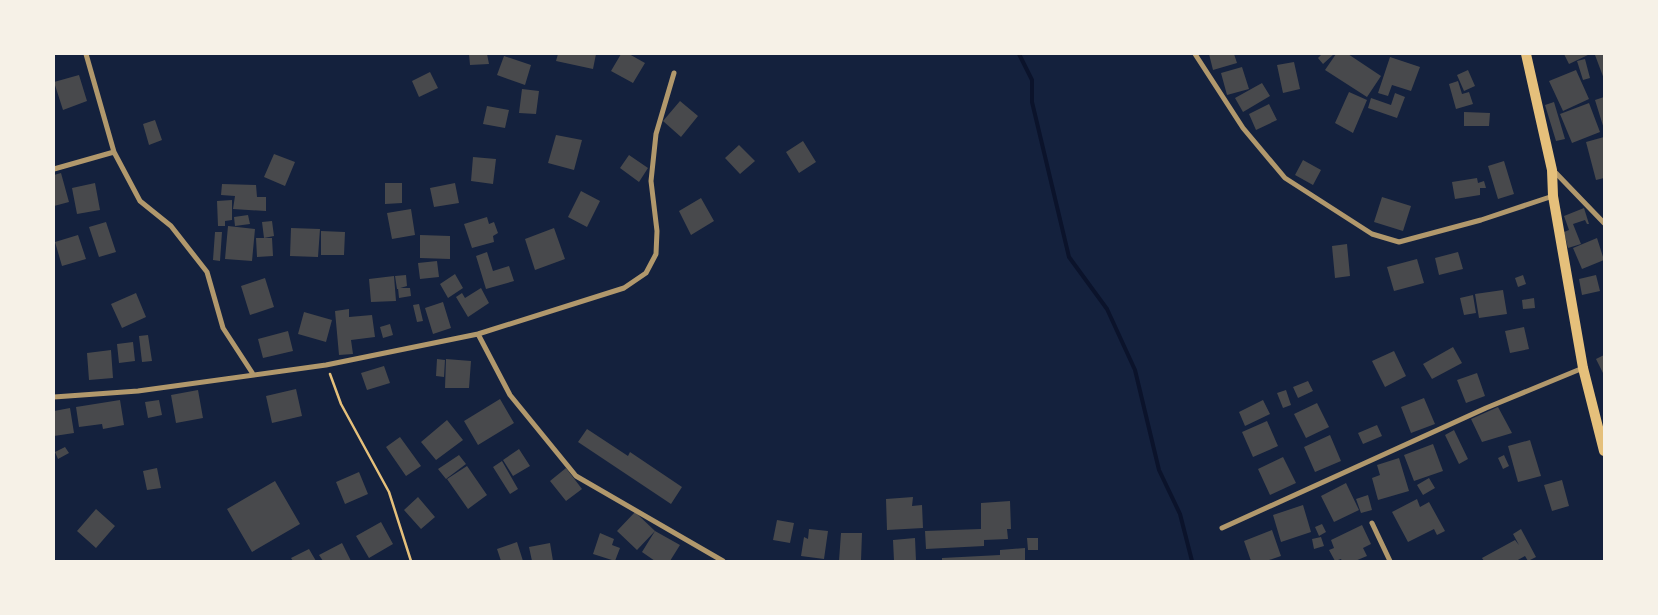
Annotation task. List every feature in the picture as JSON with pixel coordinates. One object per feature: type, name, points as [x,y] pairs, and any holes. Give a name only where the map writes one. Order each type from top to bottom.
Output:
[{"type":"main road","points":[[1526,54],[1552,170],[1553,196],[1583,368],[1604,451]]},
{"type":"street","points":[[86,54],[114,152],[140,201],[172,226],[207,272],[223,328],[253,374]]},
{"type":"street","points":[[1195,54],[1243,128],[1285,178],[1372,234],[1400,242],[1481,220],[1553,196]]},
{"type":"street","points":[[54,398],[138,391],[326,365],[478,334],[624,288],[646,273],[656,254],[657,231],[651,182],[656,134],[674,73]]},
{"type":"street","points":[[54,169],[114,152]]},
{"type":"street","points":[[1552,170],[1604,223]]},
{"type":"street","points":[[478,334],[510,396],[576,476],[723,561]]},
{"type":"street","points":[[1222,528],[1486,408],[1583,368]]},
{"type":"street","points":[[1372,523],[1390,561]]},
{"type":"path","points":[[326,365],[341,404],[389,492],[411,561]]},
{"type":"building","points":[[469,54],[487,54],[489,64],[470,65]]},
{"type":"building","points":[[558,54],[596,54],[593,69],[556,61]]},
{"type":"building","points":[[621,54],[629,54],[645,63],[633,83],[611,71]]},
{"type":"building","points":[[1209,54],[1234,54],[1237,63],[1213,70]]},
{"type":"building","points":[[1322,54],[1334,54],[1323,64],[1318,58]]},
{"type":"building","points":[[1336,54],[1348,54],[1381,76],[1367,97],[1325,70]]},
{"type":"building","points":[[1564,54],[1590,54],[1569,64]]},
{"type":"building","points":[[1604,54],[1604,79],[1595,55]]},
{"type":"building","points":[[504,56],[531,65],[525,85],[497,75]]},
{"type":"building","points":[[1390,57],[1420,67],[1411,91],[1392,85],[1388,96],[1378,93]]},
{"type":"building","points":[[1585,59],[1590,78],[1583,80],[1577,61]]},
{"type":"building","points":[[1294,62],[1300,89],[1283,93],[1277,65]]},
{"type":"building","points":[[1242,67],[1249,89],[1227,95],[1221,73]]},
{"type":"building","points":[[1468,70],[1475,86],[1464,91],[1457,75]]},
{"type":"building","points":[[1576,70],[1589,99],[1563,111],[1549,81]]},
{"type":"building","points":[[430,72],[438,88],[419,97],[412,81]]},
{"type":"building","points":[[79,75],[87,101],[63,110],[54,82]]},
{"type":"building","points":[[1458,81],[1462,94],[1469,92],[1473,104],[1456,109],[1449,84]]},
{"type":"building","points":[[1262,83],[1270,96],[1243,112],[1235,98]]},
{"type":"building","points":[[522,89],[539,91],[536,114],[519,113]]},
{"type":"building","points":[[1349,92],[1367,100],[1353,133],[1335,123]]},
{"type":"building","points":[[1395,93],[1405,97],[1397,118],[1368,108],[1371,98],[1391,105]]},
{"type":"building","points":[[1604,97],[1604,129],[1595,100]]},
{"type":"building","points":[[680,101],[698,116],[681,137],[663,121]]},
{"type":"building","points":[[1554,102],[1565,139],[1556,141],[1545,105]]},
{"type":"building","points":[[1589,103],[1600,132],[1572,143],[1560,114]]},
{"type":"building","points":[[1269,104],[1277,120],[1256,130],[1249,114]]},
{"type":"building","points":[[487,106],[509,110],[505,128],[483,124]]},
{"type":"building","points":[[1464,112],[1490,113],[1489,126],[1464,126]]},
{"type":"building","points":[[155,120],[162,140],[149,145],[143,124]]},
{"type":"building","points":[[556,135],[582,140],[574,170],[548,163]]},
{"type":"building","points":[[1604,137],[1604,178],[1596,180],[1586,142]]},
{"type":"building","points":[[803,141],[816,162],[799,173],[786,152]]},
{"type":"building","points":[[739,145],[755,161],[740,174],[725,158]]},
{"type":"building","points":[[274,154],[295,162],[285,186],[264,177]]},
{"type":"building","points":[[629,155],[648,168],[639,182],[620,168]]},
{"type":"building","points":[[473,157],[496,159],[493,184],[471,181]]},
{"type":"building","points":[[1303,160],[1321,170],[1313,185],[1295,175]]},
{"type":"building","points":[[1504,161],[1514,194],[1498,199],[1488,166]]},
{"type":"building","points":[[61,173],[69,202],[54,206],[54,175]]},
{"type":"building","points":[[1477,178],[1478,183],[1484,181],[1486,188],[1480,188],[1480,195],[1455,199],[1452,182]]},
{"type":"building","points":[[95,183],[100,210],[77,214],[72,188]]},
{"type":"building","points":[[385,183],[402,183],[402,203],[385,204]]},
{"type":"building","points":[[455,183],[459,203],[434,207],[430,188]]},
{"type":"building","points":[[222,184],[256,185],[257,197],[266,197],[266,211],[233,209],[235,196],[221,195]]},
{"type":"building","points":[[581,191],[600,201],[587,227],[568,217]]},
{"type":"building","points":[[1382,197],[1411,206],[1403,231],[1374,222]]},
{"type":"building","points":[[701,198],[714,221],[691,235],[679,211]]},
{"type":"building","points":[[232,200],[232,220],[225,221],[225,226],[218,226],[217,201]]},
{"type":"building","points":[[1584,208],[1589,224],[1585,220],[1573,224],[1581,244],[1568,248],[1564,232],[1569,230],[1564,216]]},
{"type":"building","points":[[411,209],[415,235],[392,239],[387,213]]},
{"type":"building","points":[[248,215],[250,224],[235,226],[234,217]]},
{"type":"building","points":[[487,217],[489,224],[494,222],[498,233],[493,236],[494,242],[472,248],[464,224]]},
{"type":"building","points":[[272,221],[274,236],[264,238],[262,222]]},
{"type":"building","points":[[106,222],[116,252],[99,257],[89,227]]},
{"type":"building","points":[[228,226],[255,229],[252,261],[225,259]]},
{"type":"building","points":[[291,228],[320,229],[318,257],[290,256]]},
{"type":"building","points":[[554,228],[565,259],[535,270],[525,239]]},
{"type":"building","points":[[321,231],[345,232],[344,255],[321,255]]},
{"type":"building","points":[[215,232],[222,232],[220,261],[213,260]]},
{"type":"building","points":[[78,235],[86,259],[62,266],[55,242]]},
{"type":"building","points":[[420,235],[450,236],[450,259],[420,258]]},
{"type":"building","points":[[256,238],[272,238],[273,256],[257,257]]},
{"type":"building","points":[[1597,238],[1604,260],[1582,269],[1573,248]]},
{"type":"building","points":[[1347,244],[1350,276],[1335,278],[1332,246]]},
{"type":"building","points":[[487,252],[493,271],[509,266],[514,281],[486,289],[476,256]]},
{"type":"building","points":[[1458,252],[1463,269],[1439,275],[1435,258]]},
{"type":"building","points":[[1417,259],[1424,283],[1394,291],[1387,267]]},
{"type":"building","points":[[437,261],[439,277],[420,279],[418,263]]},
{"type":"building","points":[[455,274],[463,288],[448,298],[440,284]]},
{"type":"building","points":[[406,275],[407,286],[397,289],[395,276]]},
{"type":"building","points":[[1523,275],[1526,284],[1518,287],[1515,278]]},
{"type":"building","points":[[1596,275],[1600,291],[1582,295],[1579,279]]},
{"type":"building","points":[[394,276],[396,301],[371,302],[369,279]]},
{"type":"building","points":[[265,278],[274,307],[250,315],[241,286]]},
{"type":"building","points":[[398,288],[410,288],[411,296],[399,298]]},
{"type":"building","points":[[481,288],[489,303],[468,317],[456,297],[462,293],[465,298]]},
{"type":"building","points":[[1503,290],[1507,314],[1479,318],[1475,294]]},
{"type":"building","points":[[136,293],[146,317],[122,328],[111,304]]},
{"type":"building","points":[[1473,295],[1476,313],[1464,315],[1460,298]]},
{"type":"building","points":[[1534,298],[1535,308],[1523,309],[1522,300]]},
{"type":"building","points":[[443,302],[451,328],[433,334],[425,308]]},
{"type":"building","points":[[419,304],[423,321],[417,322],[413,305]]},
{"type":"building","points":[[349,309],[349,317],[372,315],[375,337],[351,340],[353,354],[339,355],[335,311]]},
{"type":"building","points":[[304,312],[332,320],[326,342],[298,334]]},
{"type":"building","points":[[390,324],[393,335],[383,338],[380,327]]},
{"type":"building","points":[[1524,327],[1529,349],[1510,353],[1505,331]]},
{"type":"building","points":[[288,331],[293,351],[263,358],[258,339]]},
{"type":"building","points":[[148,335],[152,361],[142,362],[139,336]]},
{"type":"building","points":[[133,342],[135,361],[119,363],[117,344]]},
{"type":"building","points":[[1453,347],[1462,363],[1432,379],[1423,364]]},
{"type":"building","points":[[111,350],[113,378],[89,380],[87,353]]},
{"type":"building","points":[[1394,351],[1406,376],[1385,387],[1372,361]]},
{"type":"building","points":[[1604,355],[1604,375],[1596,359]]},
{"type":"building","points":[[437,359],[445,360],[444,377],[436,376]]},
{"type":"building","points":[[446,359],[471,361],[469,388],[445,388]]},
{"type":"building","points":[[384,366],[390,383],[367,390],[361,373]]},
{"type":"building","points":[[1477,373],[1485,396],[1466,403],[1457,380]]},
{"type":"building","points":[[1308,381],[1313,391],[1298,398],[1293,387]]},
{"type":"building","points":[[296,389],[302,416],[272,423],[266,396]]},
{"type":"building","points":[[198,390],[203,418],[176,423],[171,395]]},
{"type":"building","points":[[1286,390],[1291,405],[1283,408],[1277,393]]},
{"type":"building","points":[[1424,398],[1435,424],[1411,433],[1401,407]]},
{"type":"building","points":[[500,399],[514,423],[478,445],[464,421]]},
{"type":"building","points":[[120,400],[124,425],[103,429],[102,424],[79,427],[76,407]]},
{"type":"building","points":[[159,400],[162,415],[148,418],[145,402]]},
{"type":"building","points":[[1263,400],[1270,414],[1245,426],[1239,412]]},
{"type":"building","points":[[1317,403],[1329,427],[1306,438],[1294,414]]},
{"type":"building","points":[[1498,407],[1512,433],[1482,442],[1471,419]]},
{"type":"building","points":[[70,408],[74,433],[54,436],[54,411]]},
{"type":"building","points":[[447,420],[463,440],[436,460],[421,442]]},
{"type":"building","points":[[1267,421],[1278,446],[1253,457],[1242,432]]},
{"type":"building","points":[[1377,425],[1382,436],[1363,444],[1358,433]]},
{"type":"building","points":[[587,429],[628,456],[630,452],[682,487],[671,504],[578,442]]},
{"type":"building","points":[[1454,430],[1468,459],[1459,464],[1445,435]]},
{"type":"building","points":[[1330,435],[1341,461],[1315,472],[1304,447]]},
{"type":"building","points":[[400,437],[421,466],[406,476],[386,447]]},
{"type":"building","points":[[1530,440],[1541,476],[1518,482],[1508,446]]},
{"type":"building","points":[[1433,444],[1443,471],[1414,481],[1404,455]]},
{"type":"building","points":[[65,447],[69,453],[58,459],[55,452]]},
{"type":"building","points":[[519,449],[530,466],[513,476],[503,460]]},
{"type":"building","points":[[459,455],[466,464],[446,479],[438,469]]},
{"type":"building","points":[[1504,455],[1509,466],[1503,469],[1498,458]]},
{"type":"building","points":[[1283,457],[1296,483],[1270,495],[1258,469]]},
{"type":"building","points":[[1399,458],[1409,491],[1378,500],[1372,478],[1380,475],[1377,465]]},
{"type":"building","points":[[502,461],[518,489],[510,494],[493,467]]},
{"type":"building","points":[[467,466],[487,495],[468,509],[447,479]]},
{"type":"building","points":[[157,468],[161,488],[147,490],[143,471]]},
{"type":"building","points":[[566,468],[582,489],[566,501],[550,481]]},
{"type":"building","points":[[359,472],[368,494],[345,504],[336,482]]},
{"type":"building","points":[[1429,478],[1435,488],[1423,495],[1417,485]]},
{"type":"building","points":[[1562,480],[1569,506],[1552,511],[1544,485]]},
{"type":"building","points":[[275,481],[300,524],[252,552],[227,509]]},
{"type":"building","points":[[1346,483],[1359,510],[1334,522],[1321,496]]},
{"type":"building","points":[[1368,495],[1372,510],[1361,513],[1356,499]]},
{"type":"building","points":[[418,497],[435,517],[421,529],[404,510]]},
{"type":"building","points":[[913,497],[912,506],[922,505],[923,528],[887,530],[886,499]]},
{"type":"building","points":[[1417,499],[1420,507],[1429,502],[1445,531],[1437,535],[1434,529],[1408,542],[1392,512]]},
{"type":"building","points":[[1010,501],[1011,529],[1007,529],[1008,539],[984,540],[984,546],[926,549],[925,531],[981,529],[981,503]]},
{"type":"building","points":[[1303,505],[1311,532],[1281,542],[1273,515]]},
{"type":"building","points":[[96,509],[115,526],[96,548],[77,531]]},
{"type":"building","points":[[635,512],[655,531],[637,550],[617,531]]},
{"type":"building","points":[[777,520],[794,523],[790,543],[773,540]]},
{"type":"building","points":[[381,522],[393,544],[369,558],[356,536]]},
{"type":"building","points":[[1322,524],[1326,532],[1319,536],[1315,527]]},
{"type":"building","points":[[1362,525],[1371,544],[1363,548],[1367,556],[1355,561],[1342,561],[1341,559],[1335,561],[1329,550],[1334,548],[1331,540]]},
{"type":"building","points":[[809,529],[828,531],[824,559],[801,556],[804,537],[808,539]]},
{"type":"building","points":[[1521,529],[1536,557],[1528,561],[1525,556],[1516,561],[1484,561],[1482,558],[1515,540],[1519,545],[1513,534]]},
{"type":"building","points":[[1272,530],[1281,556],[1266,561],[1251,561],[1244,541]]},
{"type":"building","points":[[655,531],[680,545],[670,561],[655,561],[642,552]]},
{"type":"building","points":[[600,533],[614,539],[612,545],[620,548],[615,561],[593,554]]},
{"type":"building","points":[[841,533],[862,533],[861,561],[839,561]]},
{"type":"building","points":[[1321,537],[1324,546],[1314,549],[1312,539]]},
{"type":"building","points":[[915,538],[916,561],[894,561],[893,540]]},
{"type":"building","points":[[1027,538],[1038,538],[1038,550],[1028,550]]},
{"type":"building","points":[[517,542],[523,561],[501,561],[497,549]]},
{"type":"building","points":[[342,543],[351,561],[323,561],[319,555]]},
{"type":"building","points":[[550,543],[553,561],[532,561],[529,547]]},
{"type":"building","points":[[1025,548],[1025,561],[942,561],[942,558],[1000,555],[1000,550]]},
{"type":"building","points":[[309,549],[316,561],[293,561],[291,558]]},
{"type":"waterway","points":[[1019,54],[1032,80],[1032,102],[1069,257],[1107,309],[1135,370],[1159,470],[1180,514],[1192,561]]}]
